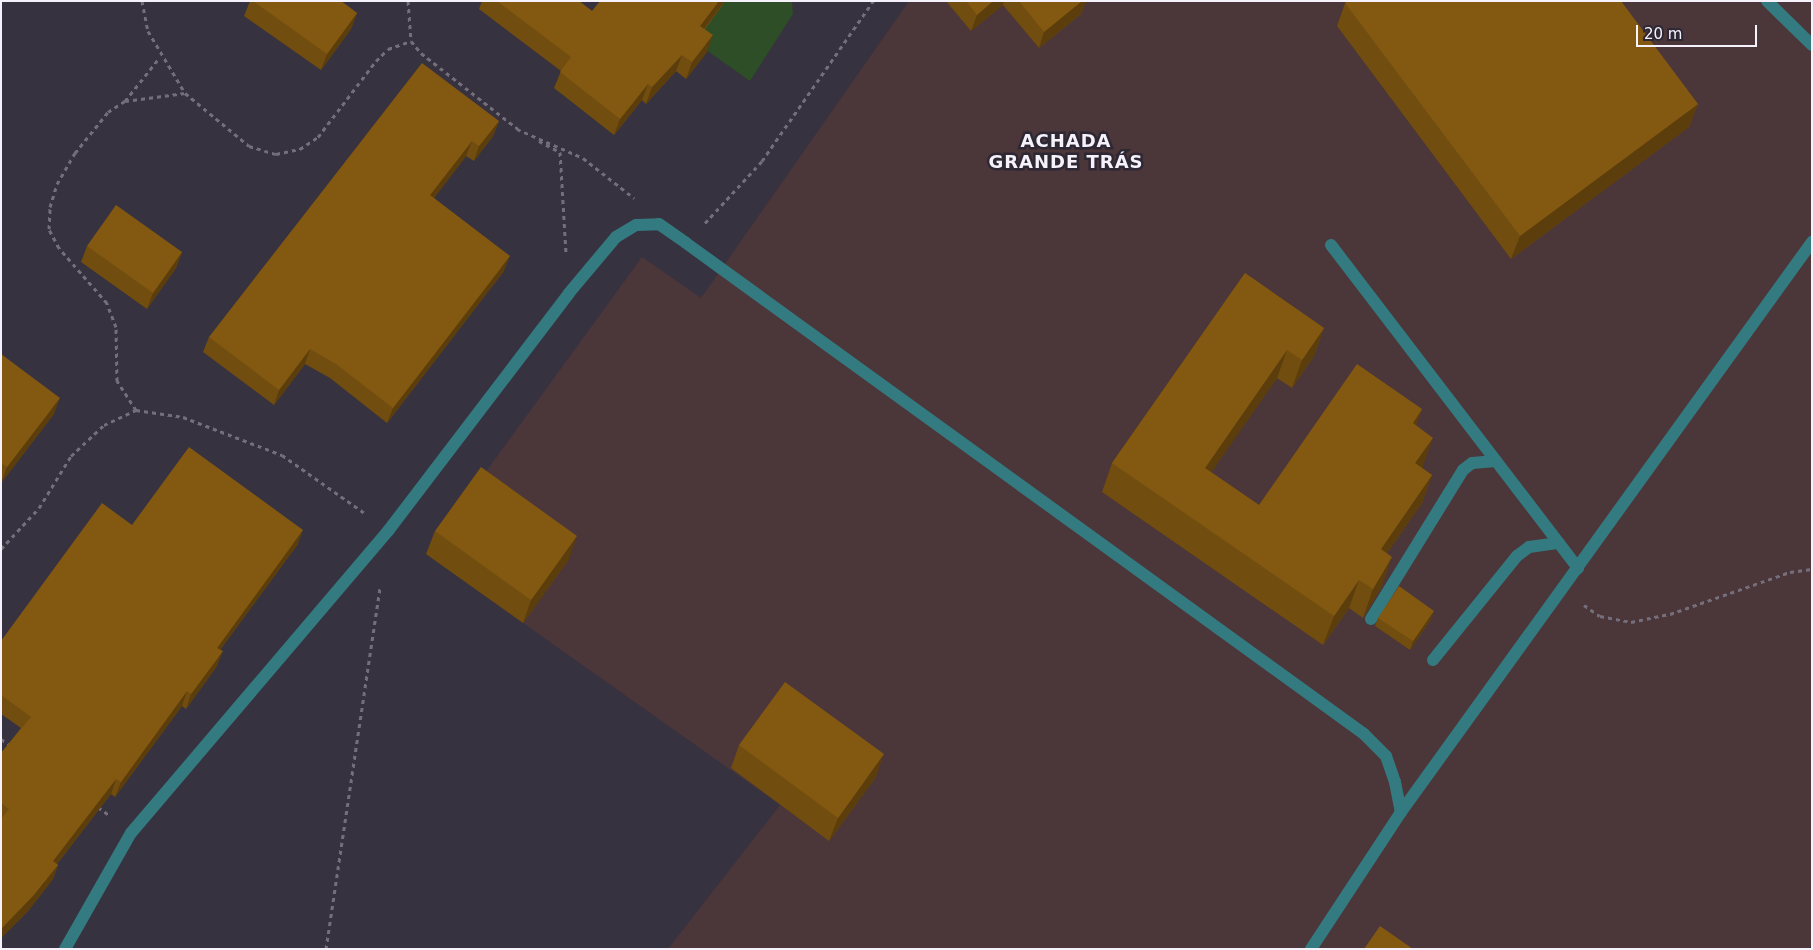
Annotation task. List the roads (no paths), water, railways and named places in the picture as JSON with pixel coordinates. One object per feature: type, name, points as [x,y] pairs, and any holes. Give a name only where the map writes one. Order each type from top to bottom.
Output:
[{"type":"street","points":[[1767,1],[1812,45]]},
{"type":"street","points":[[65,949],[131,833],[388,531],[569,293],[610,243],[636,225],[659,224],[1364,734],[1386,756],[1401,812]]},
{"type":"street","points":[[1311,949],[1401,812],[1812,242]]},
{"type":"street","points":[[1330,245],[1578,568]]},
{"type":"street","points":[[1371,619],[1463,470],[1472,463],[1496,461]]},
{"type":"street","points":[[1433,660],[1517,556],[1529,547],[1559,543]]},
{"type":"district","name":"ACHADA GRANDE TRÁS","points":[[1066,152]]}]
